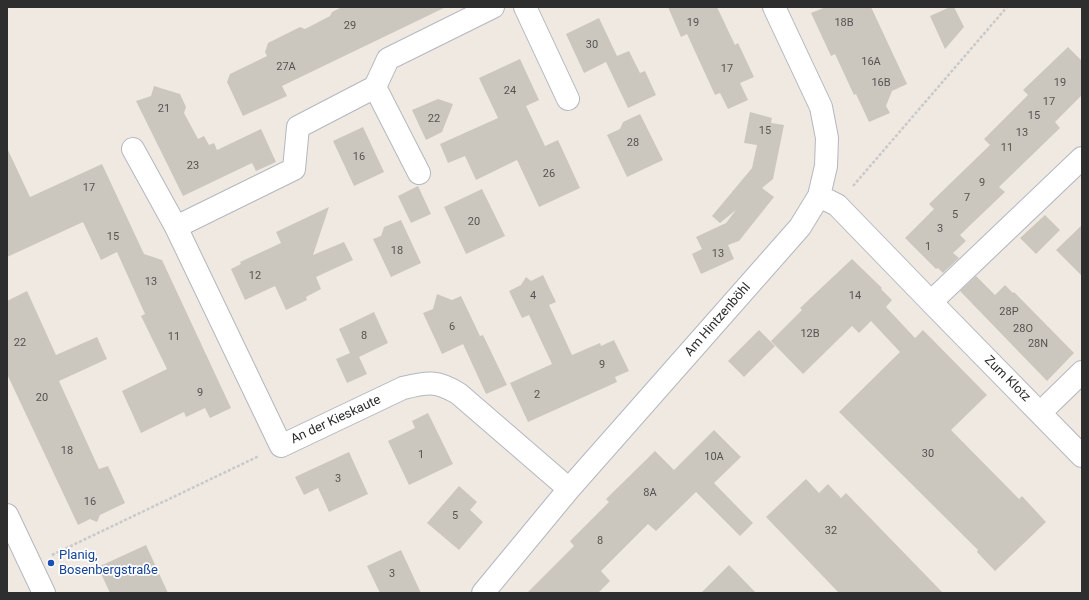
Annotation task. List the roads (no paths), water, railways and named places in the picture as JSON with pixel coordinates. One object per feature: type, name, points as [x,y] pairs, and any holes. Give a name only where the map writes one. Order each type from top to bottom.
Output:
[{"type":"street","points":[[176,227],[294,169],[298,127],[375,87],[388,59],[493,7]]},
{"type":"street","points":[[525,7],[568,99]]},
{"type":"street","name":"Am Hintzenböhl","points":[[483,593],[569,489],[800,227],[828,200],[826,166],[828,138],[821,107],[774,7]]},
{"type":"street","points":[[375,87],[419,173]]},
{"type":"street","name":"An der Kieskaute","points":[[133,150],[176,227],[281,446],[403,388],[419,384],[439,384],[447,386],[476,408],[569,489]]},
{"type":"street","points":[[931,302],[1082,158]]},
{"type":"street","name":"Zum Klotz","points":[[828,200],[931,302],[1082,456]]},
{"type":"street","points":[[1040,413],[1082,372]]},
{"type":"street","points":[[7,516],[44,593]]},
{"type":"place","name":"Planig, Bosenbergstraße","points":[[51,563]]}]
